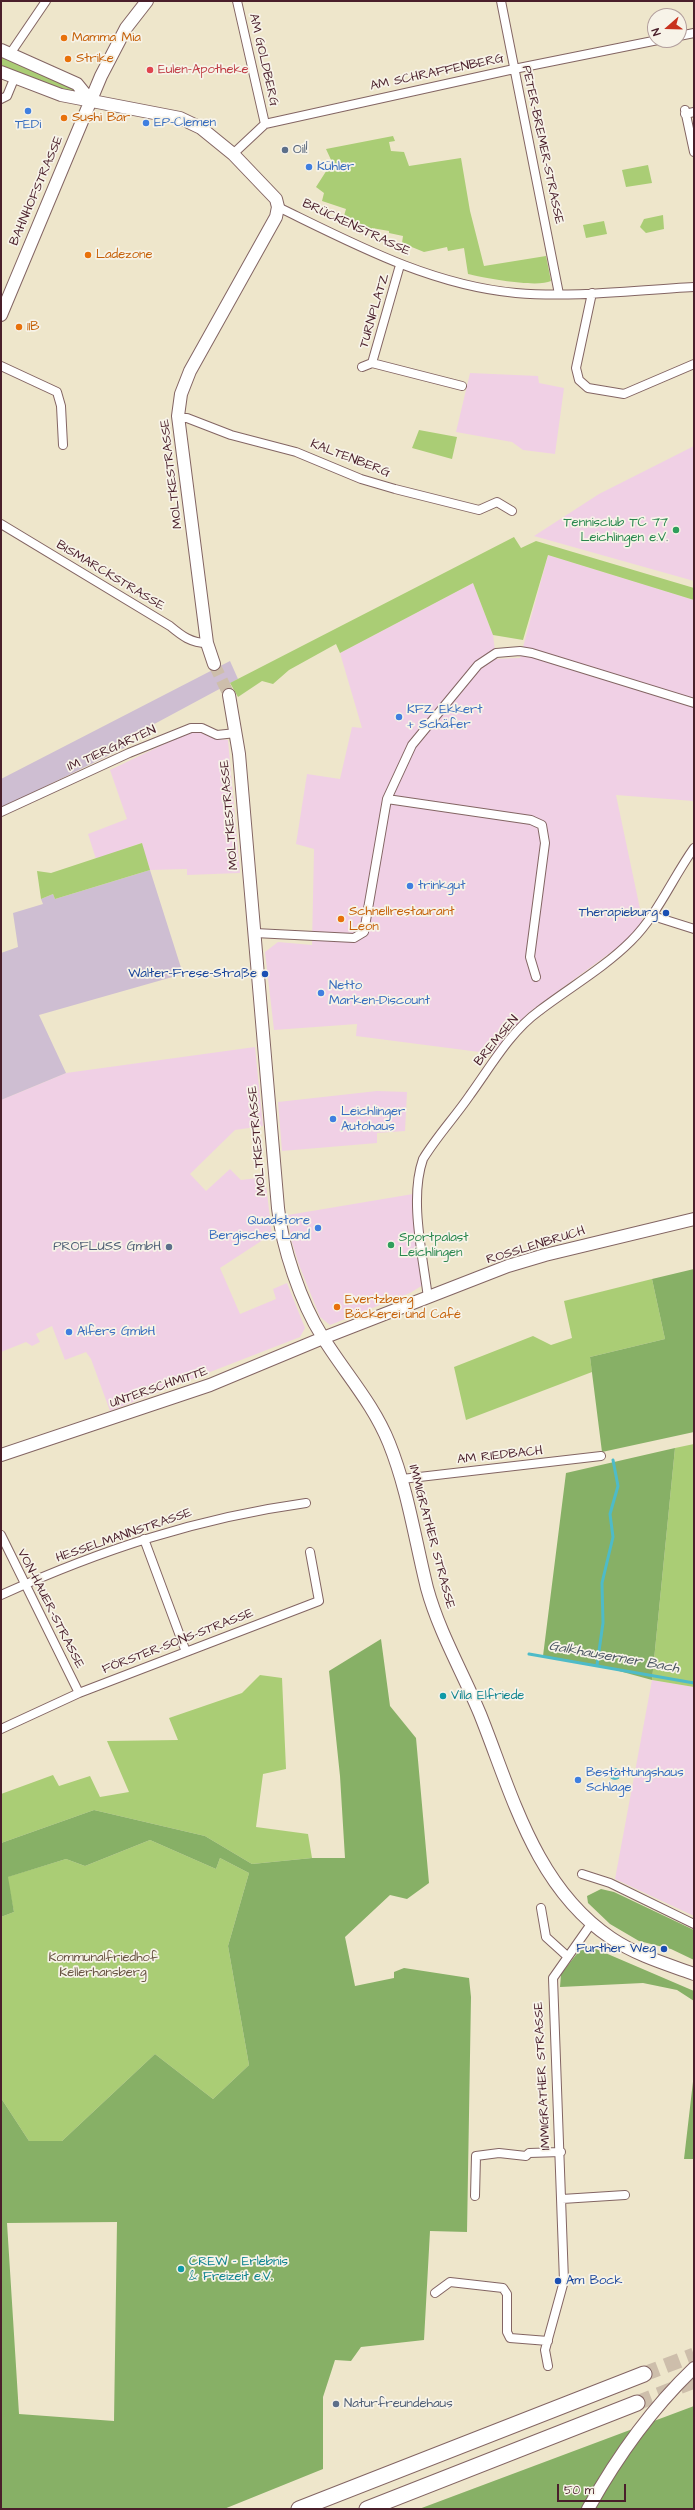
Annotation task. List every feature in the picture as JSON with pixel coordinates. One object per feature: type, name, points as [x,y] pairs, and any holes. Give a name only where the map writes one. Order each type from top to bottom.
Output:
[{"type":"highway","points":[[299,2509],[644,2374]]},
{"type":"highway","points":[[367,2509],[637,2403]]},
{"type":"street","points":[[46,1],[6,50],[77,84],[90,100]]},
{"type":"street","name":"BAHNHOFSTRASSE","points":[[1,315],[90,100],[126,28],[147,1]]},
{"type":"street","name":"AM GOLDBERG","points":[[237,1],[265,124]]},
{"type":"street","name":"PETER-BREMER-STRASSE","points":[[501,1],[559,294]]},
{"type":"street","name":"AM SCHRAFFENBERG","points":[[265,124],[514,69],[647,42]]},
{"type":"street","points":[[1,72],[14,79],[61,95],[180,118],[202,128],[233,154],[273,194],[278,207]]},
{"type":"street","points":[[1,99],[6,96],[14,79]]},
{"type":"street","points":[[694,112],[685,112],[694,152]]},
{"type":"street","points":[[233,154],[265,124]]},
{"type":"street","name":"BRÜCKENSTRASSE","points":[[278,207],[400,265],[497,291],[559,294],[694,287]]},
{"type":"street","name":"MOLTKESTRASSE","points":[[214,664],[207,643],[179,418],[181,394],[190,370],[276,217],[278,207]]},
{"type":"street","name":"TURNPLATZ","points":[[372,363],[400,265]]},
{"type":"street","points":[[592,293],[576,368],[579,380],[588,388],[624,394],[694,364]]},
{"type":"street","name":"TURNPLATZ","points":[[362,367],[372,363],[462,386]]},
{"type":"street","points":[[1,366],[57,392],[61,406],[63,445]]},
{"type":"street","name":"KALTENBERG","points":[[179,418],[187,418],[231,434],[296,452],[361,478],[395,489],[479,510],[497,502],[512,511]]},
{"type":"street","name":"BISMARCKSTRASSE","points":[[1,524],[170,626],[184,637],[195,643],[207,643]]},
{"type":"street","points":[[254,933],[354,938],[361,935],[366,929],[387,799],[415,740],[478,665],[496,653],[520,651],[532,653],[694,703]]},
{"type":"street","name":"MOLTKESTRASSE","points":[[229,695],[236,733],[281,1231],[314,1323],[323,1338]]},
{"type":"street","name":"IM TIERGARTEN","points":[[1,812],[129,753],[191,728],[202,728],[217,735],[236,733]]},
{"type":"street","points":[[387,799],[531,820],[542,825],[545,843],[530,957],[536,977]]},
{"type":"street","name":"BREMSEN","points":[[428,1298],[418,1204],[418,1175],[423,1159],[497,1055],[517,1033],[538,1011],[564,995],[575,983],[631,941],[653,916],[694,848]]},
{"type":"street","points":[[653,916],[694,929]]},
{"type":"street","name":"ROSSLENBRUCH","points":[[323,1338],[523,1262],[694,1219]]},
{"type":"street","name":"UNTERSCHMITTE","points":[[1,1455],[196,1391],[323,1338]]},
{"type":"street","name":"IMMIGRATHER STRASSE","points":[[323,1338],[361,1390],[381,1422],[402,1479],[433,1606],[479,1713],[528,1837],[554,1882],[591,1924],[567,1956],[553,1978],[561,2152],[564,2281],[545,2350],[548,2366]]},
{"type":"street","name":"AM RIEDBACH","points":[[402,1479],[601,1456]]},
{"type":"street","name":"HESSELMANNSTRASSE","points":[[1,1594],[144,1539],[226,1516],[306,1503]]},
{"type":"street","name":"VON-HAUER-STRASSE","points":[[1,1535],[79,1693]]},
{"type":"street","points":[[144,1539],[186,1652]]},
{"type":"street","name":"FÖRSTER-SONS-STRASSE","points":[[1,1729],[79,1693],[319,1600],[310,1552]]},
{"type":"street","points":[[582,1874],[610,1883],[694,1924]]},
{"type":"street","points":[[541,1908],[546,1937],[567,1956]]},
{"type":"street","points":[[591,1924],[636,1952],[694,1974]]},
{"type":"street","points":[[475,2196],[476,2156],[499,2153],[526,2156],[529,2153],[561,2152]]},
{"type":"street","points":[[562,2199],[625,2195]]},
{"type":"street","points":[[435,2293],[450,2282],[503,2288],[507,2294],[507,2332],[510,2338],[548,2341]]},
{"type":"street","points":[[588,2509],[614,2464],[646,2420],[694,2368]]},
{"type":"shaded area","points":[[470,373],[538,376],[539,383],[564,388],[555,454],[523,450],[512,442],[456,432]]},
{"type":"shaded area","points":[[694,446],[694,581],[534,536],[599,494]]},
{"type":"shaded area","points":[[548,555],[694,600],[694,801],[616,795],[643,923],[629,939],[528,1013],[495,1054],[356,1036],[357,1024],[274,1030],[265,952],[278,942],[312,945],[314,849],[296,844],[307,774],[340,779],[352,727],[362,728],[340,653],[473,583],[493,635],[496,659],[520,658]]},
{"type":"shaded area","points":[[230,661],[238,679],[132,736],[126,747],[1,808],[1,779]]},
{"type":"shaded area","points":[[197,731],[213,738],[228,740],[240,873],[187,875],[187,869],[150,870],[141,843],[96,859],[88,834],[127,819],[110,770],[181,736]]},
{"type":"shaded area","points":[[150,870],[183,974],[39,1015],[66,1073],[1,1100],[1,953],[18,947],[13,913],[43,904],[41,899],[53,894],[55,899]]},
{"type":"shaded area","points":[[255,1047],[263,1126],[235,1130],[190,1174],[206,1191],[230,1169],[241,1180],[265,1177],[272,1234],[220,1268],[240,1314],[276,1299],[273,1289],[287,1283],[305,1328],[300,1337],[110,1411],[91,1359],[86,1352],[65,1360],[52,1326],[36,1334],[40,1342],[32,1346],[26,1342],[1,1352],[1,1100],[66,1073]]},
{"type":"shaded area","points":[[377,1091],[407,1092],[405,1131],[377,1133],[377,1143],[282,1151],[278,1102]]},
{"type":"shaded area","points":[[413,1194],[423,1285],[410,1293],[330,1325],[320,1317],[299,1265],[291,1239],[288,1215]]},
{"type":"shaded area","points":[[652,1680],[694,1687],[694,1916],[615,1879]]},
{"type":"green space","points":[[1,56],[78,91],[78,94],[60,91],[1,67]]},
{"type":"green space","points":[[393,136],[395,141],[389,142],[391,151],[404,152],[409,166],[461,158],[470,211],[484,266],[546,256],[551,281],[544,283],[523,283],[468,274],[464,248],[448,251],[447,247],[424,252],[402,243],[403,236],[389,233],[389,231],[372,228],[371,233],[343,219],[346,209],[322,201],[324,193],[316,187],[332,162],[326,149]]},
{"type":"green space","points":[[648,165],[652,183],[626,187],[622,170]]},
{"type":"green space","points":[[663,215],[664,229],[646,233],[640,227],[644,219]]},
{"type":"green space","points":[[604,221],[607,234],[586,238],[583,225]]},
{"type":"green space","points":[[419,430],[457,437],[452,459],[412,448]]},
{"type":"green space","points":[[514,537],[521,548],[536,541],[694,588],[694,600],[548,555],[523,640],[493,635],[473,583],[340,653],[336,644],[289,670],[273,684],[262,681],[238,697],[230,683]]},
{"type":"green space","points":[[142,843],[150,870],[55,899],[53,894],[41,899],[37,871],[51,873]]},
{"type":"green space","points":[[694,1269],[694,1432],[602,1452],[590,1357],[665,1339],[652,1279]]},
{"type":"green space","points":[[652,1279],[665,1339],[590,1357],[592,1372],[466,1420],[454,1367],[533,1336],[551,1345],[572,1338],[564,1301]]},
{"type":"green space","points":[[694,1444],[694,1687],[652,1680],[675,1448]]},
{"type":"green space","points":[[675,1448],[652,1680],[597,1665],[543,1656],[566,1473]]},
{"type":"green space","points":[[381,1639],[390,1706],[416,1738],[429,1883],[407,1899],[390,1895],[345,1937],[355,1986],[394,1978],[394,1972],[404,1968],[469,1978],[471,1997],[467,2232],[430,2231],[424,2340],[361,2347],[351,2361],[335,2360],[323,2397],[323,2469],[224,2509],[1,2509],[1,2098],[29,2141],[62,2141],[155,2054],[213,2099],[249,2065],[228,1946],[249,1873],[220,1858],[216,1869],[150,1840],[85,1866],[66,1859],[8,1877],[14,1912],[1,1917],[1,1843],[94,1810],[205,1836],[252,1864],[312,1858],[345,1858],[340,1776],[329,1671]],"holes":[[[117,2222],[114,2421],[19,2414],[7,2223]]]},
{"type":"green space","points":[[260,1675],[282,1678],[286,1769],[263,1774],[256,1827],[308,1834],[312,1858],[252,1864],[205,1836],[94,1810],[1,1843],[1,1794],[53,1775],[59,1786],[90,1776],[100,1797],[129,1792],[107,1741],[178,1740],[169,1718],[242,1693]]},
{"type":"green space","name":"Kommunalfriedhof Kellerhansberg","points":[[150,1840],[216,1869],[220,1858],[249,1873],[228,1946],[249,2065],[213,2099],[155,2054],[62,2141],[29,2141],[1,2098],[1,1917],[14,1912],[7,1877],[66,1859],[85,1866]]},
{"type":"green space","points":[[601,1889],[614,1892],[694,1930],[694,1960],[671,1949],[639,1941],[610,1924],[588,1903],[587,1896]]},
{"type":"green space","points":[[583,1946],[589,1946],[694,1991],[694,2001],[677,1990],[643,1983],[560,1987],[561,1974]]},
{"type":"green space","points":[[694,2073],[694,2159],[684,2159]]},
{"type":"green space","points":[[694,2406],[694,2509],[419,2509]]},
{"type":"water","points":[[613,1768],[617,1768],[621,1774],[617,1780],[613,1780],[609,1776],[609,1772]]},
{"type":"waterway","points":[[597,1665],[603,1623],[602,1583],[613,1537],[610,1514],[618,1486],[613,1460]]},
{"type":"waterway","name":"Galkhauserner Bach","points":[[529,1654],[694,1683]]},
{"type":"tunnel","points":[[214,664],[229,695]]},
{"type":"tunnel","points":[[644,2374],[694,2355]]},
{"type":"tunnel","points":[[637,2403],[694,2381]]},
{"type":"place","name":"Mamma Mia","points":[[64,38]]},
{"type":"place","name":"Strike","points":[[68,59]]},
{"type":"place","name":"Eulen-Apotheke","points":[[150,70]]},
{"type":"place","name":"TEDi","points":[[28,111]]},
{"type":"place","name":"Sushi Bar","points":[[64,118]]},
{"type":"place","name":"EP-Clemen","points":[[146,123]]},
{"type":"place","name":"Oil!","points":[[285,150]]},
{"type":"place","name":"Kühler","points":[[309,167]]},
{"type":"place","name":"Ladezone","points":[[88,255]]},
{"type":"place","name":"11B","points":[[19,327]]},
{"type":"place","name":"Tennisclub TC 77 Leichlingen e.V.","points":[[676,530]]},
{"type":"place","name":"KFZ Ekkert + Schäfer","points":[[399,717]]},
{"type":"place","name":"trinkgut","points":[[410,886]]},
{"type":"place","name":"Therapieburg","points":[[666,913]]},
{"type":"place","name":"Schnellrestaurant Leon","points":[[341,919]]},
{"type":"place","name":"Walter-Frese-Straße","points":[[265,974]]},
{"type":"place","name":"Netto Marken-Discount","points":[[321,993]]},
{"type":"place","name":"Leichlinger Autohaus","points":[[333,1119]]},
{"type":"place","name":"Quadstore Bergisches Land","points":[[318,1228]]},
{"type":"place","name":"Sportpalast Leichlingen","points":[[391,1245]]},
{"type":"place","name":"PROFLUSS GmbH","points":[[169,1247]]},
{"type":"place","name":"Evertzberg Bäckerei und Café","points":[[337,1307]]},
{"type":"place","name":"Alfers GmbH","points":[[69,1332]]},
{"type":"place","name":"Villa Elfriede","points":[[443,1696]]},
{"type":"place","name":"Bestattungshaus Schlage","points":[[578,1780]]},
{"type":"place","name":"Further Weg","points":[[664,1949]]},
{"type":"place","name":"CREW - Erlebnis & Freizeit e.V.","points":[[181,2269]]},
{"type":"place","name":"Am Bock","points":[[558,2281]]},
{"type":"place","name":"Naturfreundehaus","points":[[336,2404]]}]
